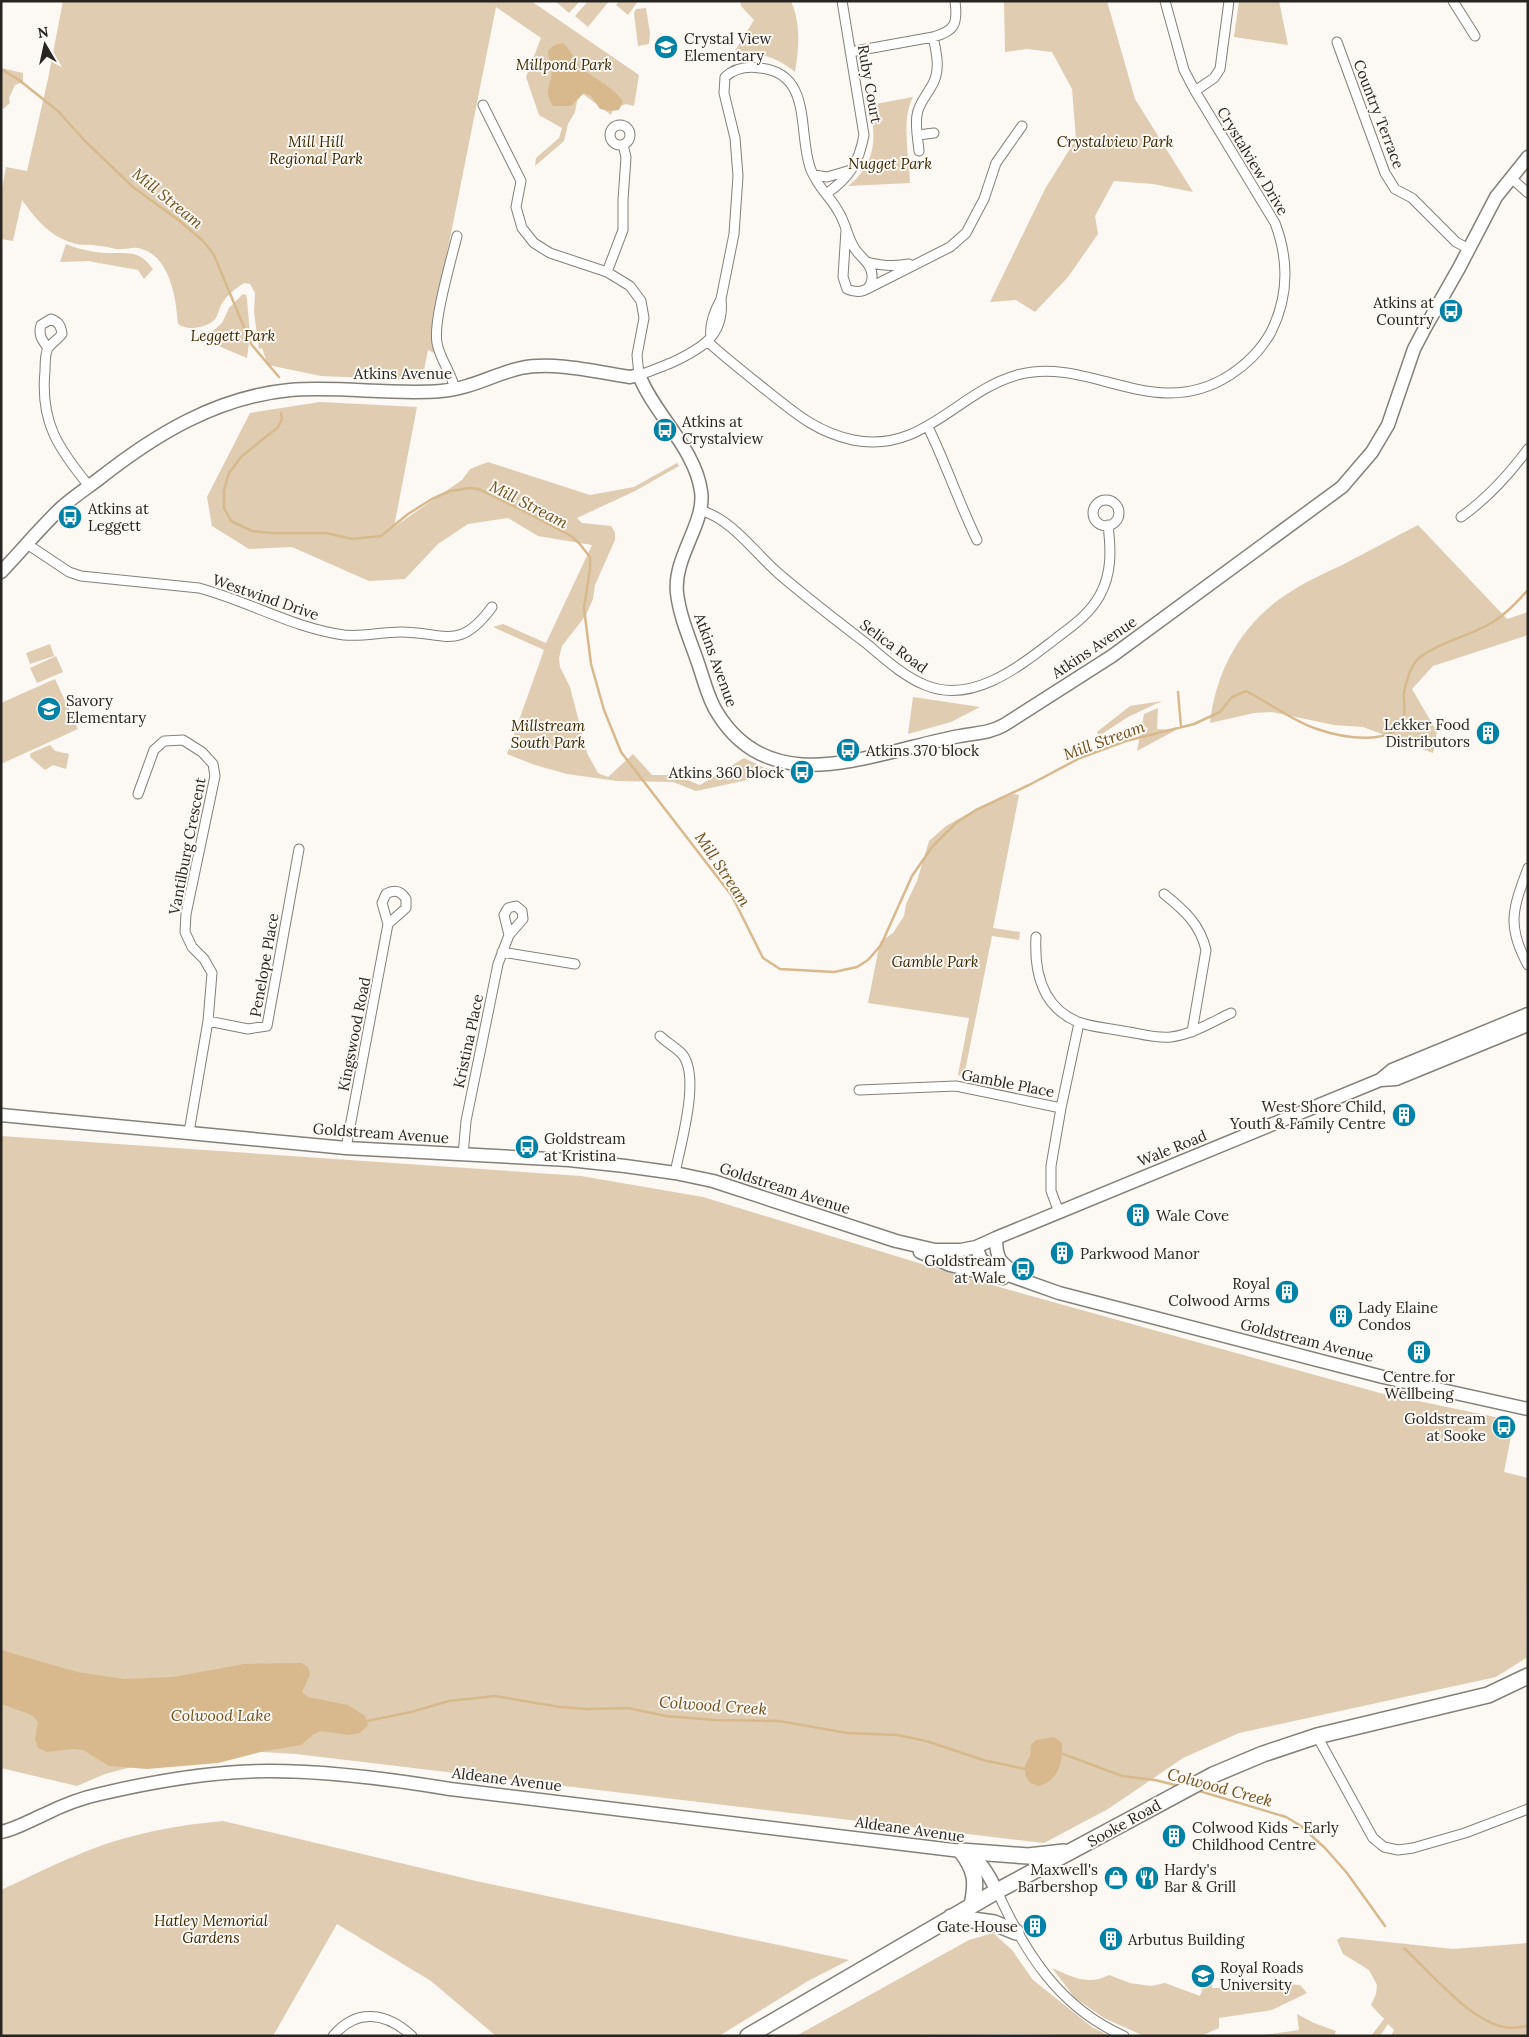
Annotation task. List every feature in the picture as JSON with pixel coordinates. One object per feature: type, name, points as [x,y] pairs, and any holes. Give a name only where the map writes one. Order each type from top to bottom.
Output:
[{"type":"main road","name":"Sooke Road","points":[[748,2036],[997,1891],[1213,1776],[1263,1754],[1317,1736],[1488,1695],[1528,1676]]},
{"type":"main road","points":[[961,1851],[1028,1856],[1075,1850]]},
{"type":"main road","points":[[961,1851],[974,1871],[975,1893],[972,1905]]},
{"type":"main road","points":[[951,1917],[994,1922],[1016,1932]]},
{"type":"street","name":"Ruby Court","points":[[826,194],[842,182],[851,170],[862,150],[864,135],[842,1]]},
{"type":"street","points":[[850,52],[946,33],[952,28],[956,14],[954,1]]},
{"type":"street","name":"Crystalview Drive","points":[[709,339],[800,418],[835,436],[873,442],[895,440],[912,435],[928,427],[993,384],[1018,375],[1044,372],[1071,375],[1148,392],[1175,394],[1201,389],[1222,381],[1239,369],[1252,358],[1266,340],[1277,320],[1283,301],[1286,278],[1282,241],[1264,202],[1184,70],[1165,1]]},
{"type":"street","points":[[1195,91],[1214,78],[1220,69],[1229,1]]},
{"type":"street","points":[[1453,1],[1475,36]]},
{"type":"street","points":[[919,151],[917,116],[921,104],[933,85],[938,62],[933,37]]},
{"type":"street","name":"Country Terrace","points":[[1337,42],[1385,173],[1395,189],[1412,198],[1456,242],[1469,249]]},
{"type":"street","points":[[483,105],[521,181],[516,207],[522,228],[534,243],[550,253],[607,272],[630,286],[641,301],[644,318],[637,355],[639,375],[692,354],[716,332],[722,308],[721,299],[734,234],[738,176],[735,138],[723,85],[725,77],[737,69],[766,68],[779,74],[791,84],[801,106],[808,157],[814,176],[838,210],[855,249],[867,262],[872,277],[867,290]]},
{"type":"street","points":[[846,230],[842,277],[847,289],[853,291],[867,290],[950,247],[966,233],[984,200],[996,162],[1022,126]]},
{"type":"street","points":[[918,135],[934,133]]},
{"type":"street","points":[[607,272],[623,230],[626,157],[623,145]]},
{"type":"street","name":"Atkins Avenue","points":[[1,572],[61,508],[151,440],[181,422],[246,399],[288,391],[324,388],[400,391],[455,390],[520,368],[535,366],[551,366],[630,377],[639,375],[694,470],[701,490],[700,510],[679,569],[677,593],[684,620],[711,700],[725,725],[747,747],[758,754],[811,766],[856,761],[947,738],[995,730],[1112,656],[1342,487],[1372,452],[1388,425],[1414,349],[1496,197],[1528,157]]},
{"type":"street","points":[[814,176],[827,177],[851,170]]},
{"type":"street","points":[[1511,178],[1528,193]]},
{"type":"street","points":[[455,390],[454,383],[441,357],[437,341],[437,324],[456,236]]},
{"type":"street","points":[[867,262],[894,267],[917,263]]},
{"type":"street","points":[[48,348],[43,392],[46,411],[61,450],[89,486]]},
{"type":"street","points":[[928,427],[944,459],[964,514],[977,540]]},
{"type":"street","points":[[1461,517],[1481,503],[1502,482],[1528,449]]},
{"type":"street","name":"Selica Road","points":[[700,510],[721,520],[743,538],[778,572],[908,676],[938,690],[956,691],[993,681],[1022,665],[1085,616],[1100,596],[1108,578],[1111,554],[1108,526]]},
{"type":"street","name":"Westwind Drive","points":[[27,544],[69,572],[81,576],[199,588],[282,619],[330,633],[360,636],[400,632],[449,638],[466,633],[482,620],[492,607]]},
{"type":"street","name":"Vantilburg Crescent","points":[[138,794],[154,750],[164,740],[183,740],[202,752],[214,764],[215,776],[186,914],[185,932],[192,946],[204,959],[212,973],[208,1021],[189,1132]]},
{"type":"street","name":"Penelope Place","points":[[208,1021],[248,1029],[267,1026],[299,849]]},
{"type":"street","points":[[1528,868],[1514,912],[1516,940],[1528,965]]},
{"type":"street","points":[[1164,894],[1184,910],[1195,922],[1204,938],[1206,950],[1192,1032]]},
{"type":"street","name":"Kingswood Road","points":[[346,1148],[388,924]]},
{"type":"street","name":"Kristina Place","points":[[463,1155],[466,1121],[502,952],[509,935]]},
{"type":"street","points":[[1036,936],[1035,957],[1037,972],[1044,991],[1064,1015],[1079,1023],[1169,1038],[1192,1032],[1231,1013]]},
{"type":"street","points":[[502,952],[575,964]]},
{"type":"street","name":"Wale Road","points":[[976,1247],[1380,1080],[1396,1079],[1528,1014]]},
{"type":"street","points":[[1059,1212],[1051,1191],[1050,1179],[1061,1108],[1079,1023]]},
{"type":"street","name":"Wale Road","points":[[1469,1044],[1528,1025]]},
{"type":"street","points":[[660,1036],[682,1053],[688,1066],[690,1100],[675,1173]]},
{"type":"street","name":"Gamble Place","points":[[859,1090],[956,1086],[1061,1108]]},
{"type":"street","name":"Goldstream Avenue","points":[[1,1115],[346,1148],[568,1160],[675,1173],[713,1181],[896,1241],[948,1251],[976,1247],[981,1259],[997,1272],[1099,1304],[1357,1370],[1528,1409]]},
{"type":"street","points":[[996,1238],[998,1257],[1001,1263],[1026,1282]]},
{"type":"street","points":[[896,1241],[950,1265],[985,1275],[1026,1282]]},
{"type":"street","points":[[1317,1736],[1373,1838],[1384,1847],[1398,1850],[1413,1848],[1464,1833],[1528,1809]]},
{"type":"street","name":"Aldeane Avenue","points":[[1,1832],[13,1830],[62,1806],[98,1794],[214,1774],[268,1771],[297,1772],[392,1780],[460,1790],[961,1851],[971,1855],[980,1862],[997,1891]]},
{"type":"street","points":[[997,1891],[1016,1932],[1046,1977],[1061,1992],[1098,2022],[1124,2036]]},
{"type":"street","points":[[333,2036],[346,2023],[361,2016],[378,2016],[393,2021],[412,2036]]},
{"type":"green space","name":"Mill Hill Regional Park","points":[[63,1],[531,1],[639,75],[634,106],[626,104],[613,109],[611,115],[579,91],[575,112],[568,124],[564,141],[535,166],[536,158],[559,138],[562,128],[539,115],[526,77],[541,38],[496,7],[433,324],[436,354],[428,350],[422,380],[321,376],[268,365],[262,348],[259,349],[254,312],[255,293],[250,284],[244,283],[228,295],[212,322],[204,326],[190,328],[178,324],[173,290],[169,278],[164,268],[149,252],[138,248],[117,249],[76,244],[64,240],[44,226],[22,200],[13,241],[1,239],[1,195],[6,167],[27,171]]},
{"type":"green space","points":[[555,1],[580,1],[569,13]]},
{"type":"green space","points":[[588,1],[609,1],[588,27],[575,16]]},
{"type":"green space","points":[[619,1],[638,1],[628,15],[616,5]]},
{"type":"green space","points":[[740,1],[791,1],[798,27],[795,72],[781,62],[764,55],[738,55],[730,59],[754,20],[741,6]]},
{"type":"green space","name":"Crystalview Park","points":[[1004,1],[1107,1],[1135,99],[1193,192],[1153,184],[1114,181],[1095,216],[1098,234],[1068,277],[1035,312],[1016,300],[990,302],[1045,189],[1076,139],[1072,89],[1052,52],[1027,49],[1005,52]]},
{"type":"green space","points":[[1239,1],[1279,1],[1288,45],[1234,37]]},
{"type":"green space","points":[[646,8],[650,33],[649,44],[638,46],[634,13],[636,9]]},
{"type":"green space","points":[[1,68],[23,73],[23,82],[15,85],[9,98],[10,103],[3,109],[1,106]]},
{"type":"green space","name":"Nugget Park","points":[[913,97],[907,116],[907,150],[910,183],[848,186],[865,168],[872,149],[873,128],[870,105]]},
{"type":"green space","points":[[66,244],[84,250],[137,255],[145,260],[153,269],[144,279],[138,270],[88,261],[60,262]]},
{"type":"green space","name":"Leggett Park","points":[[243,294],[246,295],[247,299],[250,335],[247,358],[197,337],[214,330],[222,323],[229,308]]},
{"type":"green space","name":"Millstream South Park","points":[[320,402],[417,407],[394,527],[462,480],[470,469],[488,462],[590,495],[634,487],[677,463],[679,466],[635,491],[577,518],[582,523],[611,526],[615,532],[615,540],[595,585],[593,599],[586,615],[562,646],[559,658],[560,667],[570,687],[587,753],[598,773],[608,777],[633,754],[652,775],[675,775],[700,785],[744,758],[781,773],[696,791],[673,782],[617,781],[567,774],[535,765],[507,754],[544,650],[493,627],[503,624],[546,643],[592,545],[538,536],[508,518],[468,524],[438,544],[405,579],[369,581],[292,547],[249,549],[212,526],[207,497],[250,413]]},
{"type":"green space","points":[[1418,525],[1507,619],[1528,612],[1528,635],[1433,666],[1412,689],[1437,732],[1433,753],[1363,727],[1334,725],[1272,712],[1254,713],[1210,723],[1213,703],[1225,667],[1244,634],[1257,619],[1287,594]]},
{"type":"green space","points":[[50,644],[54,656],[30,664],[26,653]]},
{"type":"green space","points":[[56,656],[63,672],[37,683],[30,668]]},
{"type":"green space","points":[[55,679],[78,729],[1,764],[1,703]]},
{"type":"green space","points":[[913,697],[980,707],[951,722],[908,734]]},
{"type":"green space","points":[[1162,701],[1128,717],[1099,736],[1097,732],[1130,706]]},
{"type":"green space","points":[[1158,708],[1157,729],[1176,730],[1137,751],[1144,714]]},
{"type":"green space","points":[[50,745],[55,751],[69,754],[66,769],[53,765],[45,770],[30,757],[31,753]]},
{"type":"green space","name":"Gamble Park","points":[[1013,794],[1019,795],[993,928],[1020,932],[1019,940],[992,936],[964,1076],[958,1075],[969,1018],[868,1003],[880,942],[893,933],[904,916],[906,904],[917,881],[929,841],[946,826],[976,809]]},
{"type":"green space","points":[[1,1136],[581,1176],[703,1197],[974,1280],[1380,1393],[1514,1421],[1504,1472],[1528,1478],[1526,1658],[1496,1677],[1239,1733],[1183,1758],[1108,1809],[1044,1843],[296,1754],[245,1751],[150,1762],[105,1774],[77,1786],[1,1768]]},
{"type":"green space","name":"Hatley Memorial Gardens","points":[[223,1821],[476,1881],[849,1960],[808,1981],[719,2036],[496,2036],[431,1981],[337,1924],[273,2036],[1,2036],[1,1890],[69,1858],[124,1838],[156,1830]]},
{"type":"green space","points":[[993,1933],[1012,1950],[1033,1980],[1092,2027],[1110,2036],[1010,2034],[796,2036],[969,1940]]},
{"type":"green space","points":[[1341,1937],[1453,1949],[1528,1943],[1528,2036],[1391,2036],[1394,2030],[1388,2024],[1380,2036],[1371,2036],[1384,2019],[1371,2005],[1376,1994],[1377,1985],[1369,1970],[1343,1954],[1337,1940]]},
{"type":"green space","points":[[1052,1968],[1073,1977],[1087,1980],[1094,1980],[1109,1975],[1130,1983],[1151,1986],[1165,1983],[1200,1996],[1204,1984],[1212,1983],[1212,1988],[1234,1988],[1235,1985],[1239,1984],[1239,1989],[1269,1991],[1270,1983],[1300,1985],[1307,1993],[1272,2010],[1219,2018],[1219,2028],[1201,2036],[1144,2036],[1104,2018],[1075,1998]]},
{"type":"green space","points":[[1297,2014],[1336,2031],[1334,2036],[1257,2036],[1299,2030]]},
{"type":"water","points":[[563,43],[583,69],[619,96],[623,101],[619,110],[600,109],[591,96],[584,93],[571,106],[553,106],[548,96],[552,71],[548,51],[554,45]]},
{"type":"water","name":"Colwood Lake","points":[[1,1650],[77,1672],[124,1679],[173,1677],[244,1664],[301,1663],[308,1667],[310,1675],[302,1692],[308,1697],[348,1705],[365,1716],[368,1725],[360,1733],[349,1735],[321,1731],[314,1734],[301,1745],[265,1751],[218,1763],[147,1769],[109,1766],[83,1750],[73,1749],[47,1752],[38,1748],[35,1739],[38,1722],[32,1715],[1,1704]]},
{"type":"water","points":[[1054,1737],[1062,1743],[1062,1757],[1055,1775],[1039,1786],[1030,1783],[1025,1775],[1025,1765],[1030,1756],[1031,1745],[1036,1740]]},
{"type":"waterway","name":"Mill Stream","points":[[1,69],[19,80],[58,111],[84,140],[133,187],[181,222],[204,242],[214,255],[251,344],[279,377]]},
{"type":"waterway","name":"Mill Stream","points":[[281,413],[282,419],[278,427],[241,457],[229,473],[224,490],[224,508],[231,521],[252,531],[326,533],[352,539],[381,536],[408,514],[432,499],[450,491],[470,488],[478,489],[520,509],[571,536],[579,543],[590,557],[584,608],[591,664],[604,710],[621,752],[732,896],[763,958],[780,969],[834,972],[857,967],[868,960],[881,945],[912,876],[932,847],[956,823],[976,810],[1080,758],[1126,741],[1194,724],[1220,712],[1232,697],[1246,691],[1299,722],[1327,732],[1367,738],[1391,733],[1399,726],[1404,715],[1406,683],[1416,661],[1436,647],[1473,632],[1496,620],[1528,590]]},
{"type":"waterway","points":[[1178,692],[1181,727]]},
{"type":"waterway","name":"Colwood Creek","points":[[367,1721],[411,1712],[449,1701],[495,1696],[560,1707],[588,1709],[628,1708],[666,1716],[715,1720],[779,1721],[847,1733],[898,1735],[926,1741],[983,1760],[1025,1769]]},
{"type":"waterway","name":"Colwood Creek","points":[[1063,1754],[1122,1776],[1155,1780],[1179,1786]]},
{"type":"waterway","name":"Colwood Creek","points":[[1196,1790],[1286,1817],[1301,1826],[1325,1848],[1347,1873],[1385,1926]]},
{"type":"waterway","name":"Colwood Creek","points":[[1404,1948],[1451,1994],[1477,2015],[1491,2023],[1504,2027],[1528,2026]]},
{"type":"place","name":"Crystal View Elementary","points":[[666,47]]},
{"type":"place","name":"Atkins at Country","points":[[1451,311]]},
{"type":"place","name":"Atkins at Crystalview","points":[[665,430]]},
{"type":"place","name":"Atkins at Leggett","points":[[70,517]]},
{"type":"place","name":"Savory Elementary","points":[[49,709]]},
{"type":"place","name":"Lekker Food Distributors","points":[[1488,733]]},
{"type":"place","name":"Atkins 370 block","points":[[848,750]]},
{"type":"place","name":"Atkins 360 block","points":[[802,772]]},
{"type":"place","name":"West Shore Child, Youth & Family Centre","points":[[1404,1115]]},
{"type":"place","name":"Goldstream at Kristina","points":[[527,1147]]},
{"type":"place","name":"Wale Cove","points":[[1138,1215]]},
{"type":"place","name":"Parkwood Manor","points":[[1062,1253]]},
{"type":"place","name":"Goldstream at Wale","points":[[1023,1269]]},
{"type":"place","name":"Royal Colwood Arms","points":[[1287,1292]]},
{"type":"place","name":"Lady Elaine Condos","points":[[1341,1316]]},
{"type":"place","name":"Centre for Wellbeing","points":[[1419,1352]]},
{"type":"place","name":"Goldstream at Sooke","points":[[1504,1427]]},
{"type":"place","name":"Colwood Kids - Early Childhood Centre","points":[[1174,1836]]},
{"type":"place","name":"Maxwell's Barbershop","points":[[1116,1878]]},
{"type":"place","name":"Hardy's Bar & Grill","points":[[1147,1878]]},
{"type":"place","name":"Gate House","points":[[1035,1926]]},
{"type":"place","name":"Arbutus Building","points":[[1111,1939]]},
{"type":"place","name":"Royal Roads University","points":[[1203,1976]]},
{"type":"park label","name":"Millpond Park","points":[[564,64]]}]
